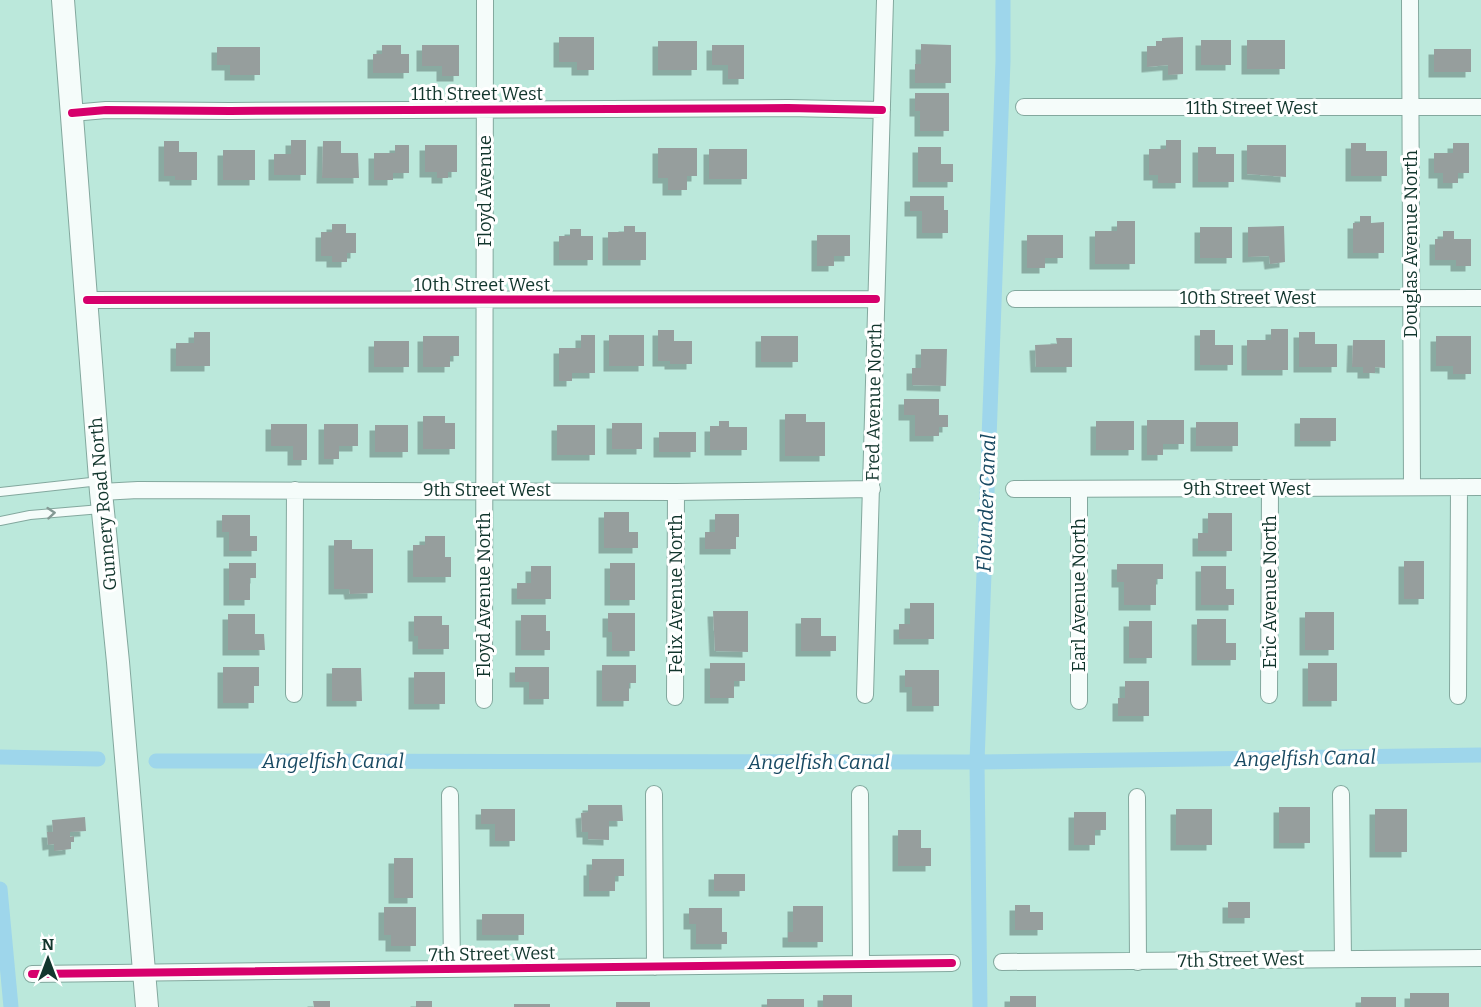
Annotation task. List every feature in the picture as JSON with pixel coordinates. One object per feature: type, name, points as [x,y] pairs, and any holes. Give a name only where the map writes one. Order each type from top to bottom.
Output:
[{"type":"main road","name":"Gunnery Road North","points":[[63,0],[101,494],[118,662],[147,1007]]},
{"type":"street","name":"Floyd Avenue","points":[[484,490],[485,0]]},
{"type":"street","name":"Fred Avenue North","points":[[865,695],[885,0]]},
{"type":"street","name":"Douglas Avenue North","points":[[1410,0],[1412,487]]},
{"type":"street","name":"11th Street West","points":[[1024,107],[1481,107]]},
{"type":"street","name":"11th Street West","points":[[72,113],[106,110],[788,108],[882,110]]},
{"type":"street","name":"10th Street West","points":[[1015,298],[1481,298]]},
{"type":"street","name":"10th Street West","points":[[87,300],[876,299]]},
{"type":"street","points":[[1458,696],[1459,487]]},
{"type":"street","name":"9th Street West","points":[[1014,489],[1481,487]]},
{"type":"street","name":"9th Street West","points":[[101,494],[138,490],[676,492],[872,489]]},
{"type":"street","name":"Earl Avenue North","points":[[1079,489],[1079,700]]},
{"type":"street","name":"Eric Avenue North","points":[[1269,695],[1270,489]]},
{"type":"street","points":[[294,694],[295,490]]},
{"type":"street","name":"Floyd Avenue North","points":[[484,490],[484,700]]},
{"type":"street","name":"Felix Avenue North","points":[[675,697],[676,492]]},
{"type":"street","points":[[654,794],[655,967]]},
{"type":"street","points":[[860,794],[861,964]]},
{"type":"street","points":[[1341,794],[1343,959]]},
{"type":"street","points":[[450,795],[452,969]]},
{"type":"street","points":[[1137,797],[1138,962]]},
{"type":"street","name":"7th Street West","points":[[1002,962],[1481,958]]},
{"type":"street","name":"7th Street West","points":[[32,974],[952,963]]},
{"type":"lane","points":[[0,492],[101,494]]},
{"type":"lane","points":[[0,521],[30,515],[101,494]]},
{"type":"building","points":[[559,37],[594,37],[594,70],[577,70],[577,62],[559,62]]},
{"type":"building","points":[[1183,37],[1183,74],[1168,75],[1168,65],[1147,67],[1147,46],[1156,46],[1156,41],[1162,41],[1162,38]]},
{"type":"building","points":[[1201,40],[1231,40],[1231,65],[1201,65]]},
{"type":"building","points":[[1247,40],[1285,40],[1285,69],[1247,69]]},
{"type":"building","points":[[658,41],[697,41],[697,70],[658,70]]},
{"type":"building","points":[[921,44],[951,45],[951,83],[915,83],[915,64],[921,64]]},
{"type":"building","points":[[382,45],[401,45],[401,54],[409,54],[409,73],[373,73],[373,54],[382,54]]},
{"type":"building","points":[[422,45],[459,45],[459,76],[442,76],[442,66],[422,66]]},
{"type":"building","points":[[712,45],[744,45],[744,79],[728,79],[728,65],[712,65]]},
{"type":"building","points":[[217,47],[260,47],[260,75],[230,75],[230,65],[217,65]]},
{"type":"building","points":[[1434,49],[1471,49],[1471,72],[1434,72]]},
{"type":"building","points":[[915,93],[949,93],[949,131],[920,131],[920,111],[915,111]]},
{"type":"building","points":[[291,140],[306,140],[306,175],[274,175],[274,154],[291,154]]},
{"type":"building","points":[[1166,140],[1181,140],[1181,183],[1158,183],[1158,175],[1149,175],[1149,149],[1166,149]]},
{"type":"building","points":[[164,141],[179,141],[179,152],[197,152],[197,180],[175,180],[175,176],[164,176]]},
{"type":"building","points":[[323,141],[341,141],[341,153],[358,153],[359,178],[322,178]]},
{"type":"building","points":[[1351,143],[1366,143],[1366,151],[1387,151],[1387,176],[1351,176]]},
{"type":"building","points":[[1453,143],[1469,143],[1469,173],[1458,173],[1458,183],[1443,183],[1443,173],[1434,173],[1434,153],[1453,153]]},
{"type":"building","points":[[395,145],[409,145],[409,173],[393,173],[393,180],[374,180],[374,153],[395,153]]},
{"type":"building","points":[[425,145],[457,145],[457,172],[448,172],[448,178],[437,178],[437,172],[425,172]]},
{"type":"building","points":[[1247,145],[1286,145],[1286,177],[1247,174]]},
{"type":"building","points":[[918,147],[941,147],[941,164],[953,164],[953,182],[918,182]]},
{"type":"building","points":[[1198,147],[1216,147],[1216,154],[1234,154],[1234,182],[1198,182]]},
{"type":"building","points":[[658,148],[697,148],[697,176],[687,176],[687,190],[668,190],[668,178],[658,178]]},
{"type":"building","points":[[709,149],[747,149],[747,179],[709,179]]},
{"type":"building","points":[[223,150],[255,150],[255,180],[223,180]]},
{"type":"building","points":[[910,196],[944,196],[944,210],[948,210],[948,233],[922,233],[922,211],[910,211]]},
{"type":"building","points":[[1360,216],[1371,216],[1371,223],[1384,222],[1384,253],[1353,253],[1353,223],[1360,223]]},
{"type":"building","points":[[1117,221],[1135,221],[1135,264],[1095,264],[1095,231],[1117,231]]},
{"type":"building","points":[[332,224],[346,224],[346,233],[356,233],[356,253],[347,253],[347,262],[332,262],[332,256],[321,256],[321,232],[332,232]]},
{"type":"building","points":[[624,226],[635,226],[635,232],[646,232],[646,260],[608,260],[608,232],[624,232]]},
{"type":"building","points":[[1284,226],[1285,262],[1270,264],[1269,256],[1248,257],[1248,227]]},
{"type":"building","points":[[1200,227],[1232,227],[1232,258],[1200,258]]},
{"type":"building","points":[[570,229],[581,229],[581,236],[593,236],[593,260],[559,260],[559,236],[570,236]]},
{"type":"building","points":[[1443,231],[1454,231],[1454,239],[1471,239],[1471,266],[1456,266],[1456,260],[1435,260],[1435,239],[1443,239]]},
{"type":"building","points":[[817,235],[850,235],[850,256],[834,256],[834,266],[817,266]]},
{"type":"building","points":[[1027,235],[1063,235],[1063,258],[1045,258],[1045,268],[1027,268]]},
{"type":"building","points":[[1271,329],[1288,329],[1288,370],[1247,370],[1247,340],[1271,340]]},
{"type":"building","points":[[658,330],[674,330],[674,341],[692,341],[692,364],[670,364],[670,361],[658,361]]},
{"type":"building","points":[[1200,330],[1215,330],[1215,345],[1233,345],[1233,365],[1200,365]]},
{"type":"building","points":[[194,332],[210,332],[210,366],[176,366],[176,343],[194,343]]},
{"type":"building","points":[[1299,332],[1315,332],[1315,344],[1337,344],[1337,367],[1299,367]]},
{"type":"building","points":[[581,335],[595,335],[595,373],[572,373],[572,381],[559,381],[559,348],[581,348]]},
{"type":"building","points":[[609,335],[644,335],[644,366],[609,366]]},
{"type":"building","points":[[423,336],[459,336],[459,356],[450,356],[450,367],[423,367]]},
{"type":"building","points":[[761,336],[798,336],[798,362],[761,362]]},
{"type":"building","points":[[1436,336],[1471,336],[1471,374],[1453,374],[1453,366],[1436,366]]},
{"type":"building","points":[[1056,338],[1072,338],[1072,367],[1036,367],[1035,345],[1057,344]]},
{"type":"building","points":[[1353,340],[1385,340],[1385,368],[1375,367],[1375,373],[1363,373],[1363,367],[1352,367]]},
{"type":"building","points":[[374,341],[409,341],[409,367],[374,367]]},
{"type":"building","points":[[921,349],[947,349],[946,386],[912,385],[912,368],[921,368]]},
{"type":"building","points":[[904,399],[939,399],[939,415],[948,415],[948,427],[939,427],[939,436],[915,436],[915,415],[904,415]]},
{"type":"building","points":[[785,414],[806,414],[806,422],[825,422],[825,456],[785,456]]},
{"type":"building","points":[[423,416],[445,416],[445,423],[455,423],[455,449],[423,449]]},
{"type":"building","points":[[1300,418],[1336,418],[1336,441],[1300,441]]},
{"type":"building","points":[[1147,420],[1184,420],[1184,444],[1163,444],[1163,455],[1147,455]]},
{"type":"building","points":[[719,421],[729,421],[729,427],[747,427],[747,450],[710,450],[710,426],[719,426]]},
{"type":"building","points":[[1096,421],[1134,421],[1134,450],[1096,450]]},
{"type":"building","points":[[1196,422],[1238,422],[1238,446],[1196,446]]},
{"type":"building","points":[[612,423],[642,423],[642,449],[612,449]]},
{"type":"building","points":[[271,424],[307,424],[307,460],[293,460],[293,446],[271,446]]},
{"type":"building","points":[[324,424],[358,424],[358,446],[339,446],[339,459],[324,459]]},
{"type":"building","points":[[375,425],[408,425],[408,452],[375,452]]},
{"type":"building","points":[[557,425],[595,425],[595,455],[557,455]]},
{"type":"building","points":[[659,432],[696,432],[696,452],[659,452]]},
{"type":"building","points":[[604,512],[629,512],[629,532],[638,532],[638,548],[604,548]]},
{"type":"building","points":[[1208,513],[1232,513],[1232,551],[1198,551],[1198,533],[1208,533]]},
{"type":"building","points":[[715,514],[739,514],[739,537],[736,537],[736,549],[705,549],[705,532],[715,532]]},
{"type":"building","points":[[222,515],[250,515],[250,536],[257,536],[257,551],[229,551],[229,532],[222,532]]},
{"type":"building","points":[[425,536],[445,536],[445,557],[451,557],[451,577],[413,577],[413,545],[425,545]]},
{"type":"building","points":[[334,540],[352,540],[352,549],[373,549],[373,593],[350,594],[349,589],[334,589]]},
{"type":"building","points":[[1404,561],[1424,561],[1424,599],[1404,599]]},
{"type":"building","points":[[229,563],[256,563],[256,578],[250,578],[250,600],[229,600]]},
{"type":"building","points":[[610,563],[635,563],[635,600],[610,600]]},
{"type":"building","points":[[1117,564],[1163,564],[1163,579],[1156,579],[1156,605],[1124,605],[1124,582],[1117,582]]},
{"type":"building","points":[[531,566],[551,566],[551,599],[517,599],[517,583],[531,583]]},
{"type":"building","points":[[1201,566],[1226,566],[1226,589],[1234,589],[1234,605],[1201,605]]},
{"type":"building","points":[[910,603],[934,603],[934,639],[899,639],[899,624],[910,624]]},
{"type":"building","points":[[713,611],[748,611],[748,652],[715,651]]},
{"type":"building","points":[[1305,612],[1334,612],[1334,650],[1305,650]]},
{"type":"building","points":[[608,613],[635,613],[635,651],[612,651],[612,632],[608,632]]},
{"type":"building","points":[[228,614],[255,614],[255,634],[264,634],[265,650],[228,650]]},
{"type":"building","points":[[521,615],[546,615],[546,631],[550,631],[550,650],[521,650]]},
{"type":"building","points":[[414,616],[442,616],[442,625],[449,625],[449,649],[418,649],[418,636],[414,636]]},
{"type":"building","points":[[801,618],[821,618],[821,636],[836,636],[836,651],[801,651]]},
{"type":"building","points":[[1197,619],[1226,619],[1226,643],[1236,643],[1236,660],[1197,660]]},
{"type":"building","points":[[1129,621],[1152,621],[1152,658],[1129,658]]},
{"type":"building","points":[[710,663],[745,663],[745,681],[734,681],[734,698],[710,698]]},
{"type":"building","points":[[1308,663],[1337,663],[1337,701],[1308,701]]},
{"type":"building","points":[[602,665],[636,665],[636,683],[629,683],[629,701],[602,701]]},
{"type":"building","points":[[223,667],[259,667],[259,686],[254,686],[254,703],[223,703]]},
{"type":"building","points":[[515,667],[549,667],[549,699],[529,699],[529,682],[515,682]]},
{"type":"building","points":[[332,668],[361,668],[362,701],[332,701]]},
{"type":"building","points":[[905,670],[939,670],[939,706],[912,706],[912,687],[905,687]]},
{"type":"building","points":[[414,672],[445,672],[445,704],[414,704]]},
{"type":"building","points":[[1125,681],[1149,681],[1149,716],[1118,716],[1118,698],[1125,698]]},
{"type":"building","points":[[588,805],[622,805],[623,821],[609,821],[609,840],[588,839],[588,832],[582,832],[581,813],[588,812]]},
{"type":"building","points":[[1279,807],[1310,807],[1310,843],[1279,843]]},
{"type":"building","points":[[481,809],[515,809],[515,841],[495,841],[495,824],[481,824]]},
{"type":"building","points":[[1176,809],[1212,809],[1212,845],[1176,845]]},
{"type":"building","points":[[1375,809],[1407,809],[1407,852],[1375,852]]},
{"type":"building","points":[[1074,812],[1106,812],[1106,830],[1095,830],[1095,845],[1074,845]]},
{"type":"building","points":[[85,817],[86,831],[70,832],[70,837],[74,836],[71,849],[54,851],[54,844],[48,845],[47,832],[53,832],[52,820]]},
{"type":"building","points":[[898,830],[921,830],[921,848],[931,848],[931,866],[898,866]]},
{"type":"building","points":[[394,858],[413,858],[413,898],[394,898]]},
{"type":"building","points":[[592,859],[624,859],[624,876],[615,876],[615,891],[589,891],[589,870],[592,870]]},
{"type":"building","points":[[714,874],[745,874],[745,891],[714,891]]},
{"type":"building","points":[[1228,902],[1250,902],[1250,918],[1228,918]]},
{"type":"building","points":[[1015,905],[1030,905],[1030,912],[1043,912],[1043,930],[1015,930]]},
{"type":"building","points":[[793,906],[823,906],[823,942],[788,942],[788,932],[793,932]]},
{"type":"building","points":[[384,907],[416,907],[416,946],[391,946],[391,935],[384,935]]},
{"type":"building","points":[[689,908],[722,908],[722,932],[727,932],[727,944],[696,944],[696,924],[689,924]]},
{"type":"building","points":[[482,914],[524,914],[524,935],[482,935]]},
{"type":"building","points":[[1410,993],[1449,993],[1449,1007],[1410,1007]]},
{"type":"building","points":[[823,995],[852,995],[852,1007],[823,1007]]},
{"type":"building","points":[[1010,996],[1036,996],[1036,1007],[1010,1007]]},
{"type":"building","points":[[1361,997],[1396,997],[1396,1007],[1361,1007]]},
{"type":"building","points":[[767,999],[804,999],[804,1007],[767,1007]]},
{"type":"building","points":[[313,1001],[330,1001],[330,1007],[314,1007]]},
{"type":"building","points":[[416,1001],[432,1001],[432,1007],[416,1007]]},
{"type":"building","points":[[616,1002],[650,1002],[650,1007],[616,1007]]},
{"type":"building","points":[[514,1004],[550,1004],[550,1007],[514,1007]]},
{"type":"waterway","name":"Flounder Canal","points":[[980,1007],[977,762],[1003,61],[1003,0]]},
{"type":"waterway","name":"Angelfish Canal","points":[[156,761],[977,762],[1481,755]]},
{"type":"waterway","name":"Angelfish Canal","points":[[0,757],[98,759]]},
{"type":"waterway","points":[[0,889],[11,1007]]},
{"type":"cycle path","points":[[72,113],[106,110],[788,108],[882,110]]},
{"type":"cycle path","points":[[87,300],[876,299]]},
{"type":"cycle path","points":[[32,974],[952,963]]}]
